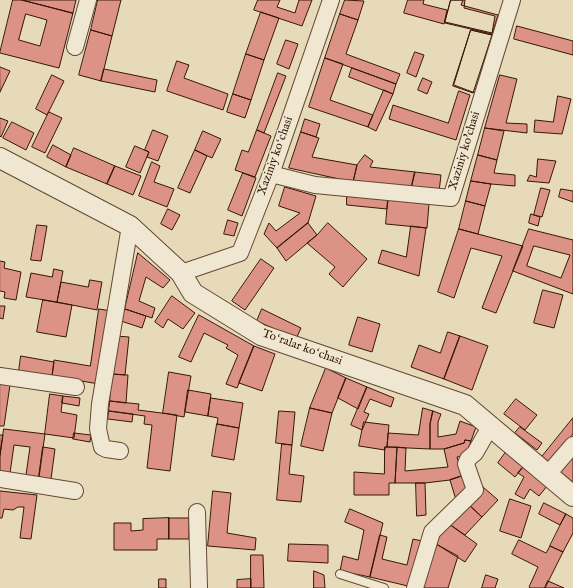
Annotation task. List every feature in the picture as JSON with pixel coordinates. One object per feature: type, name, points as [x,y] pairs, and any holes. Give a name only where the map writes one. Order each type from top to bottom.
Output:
[{"type":"street","points":[[75,47],[88,0]]},
{"type":"street","name":"Xaziniy koʻchasi","points":[[181,273],[240,253],[271,174],[331,0]]},
{"type":"street","name":"Xaziniy ko'chasi","points":[[271,174],[315,185],[451,198],[512,0]]},
{"type":"street","name":"Toʻralar koʻchasi","points":[[0,158],[130,226],[181,273],[193,293],[261,335],[465,405],[573,496]]},
{"type":"street","points":[[120,450],[106,449],[102,447],[98,429],[100,404],[130,226]]},
{"type":"street","points":[[0,376],[76,387]]},
{"type":"street","points":[[415,588],[432,532],[475,490],[466,464],[468,459],[475,452],[490,426]]},
{"type":"street","points":[[548,474],[573,445]]},
{"type":"street","points":[[0,479],[75,491]]},
{"type":"street","points":[[197,512],[200,588]]},
{"type":"lane","points":[[340,574],[384,588]]},
{"type":"building","points":[[13,0],[22,0],[73,13],[59,68],[0,53]],"holes":[[[26,14],[47,20],[40,46],[19,40]]]},
{"type":"building","points":[[22,0],[76,0],[73,13]]},
{"type":"building","points":[[98,0],[121,0],[112,36],[91,30]]},
{"type":"building","points":[[258,0],[280,0],[277,7],[295,13],[299,0],[312,0],[302,26],[254,10]]},
{"type":"building","points":[[345,0],[364,1],[358,20],[340,14]]},
{"type":"building","points":[[408,0],[424,0],[423,4],[447,10],[444,24],[404,13]]},
{"type":"building","points":[[451,0],[465,0],[464,8],[495,16],[492,33],[445,22]]},
{"type":"building","points":[[451,0],[463,0],[461,5],[498,15],[492,34],[445,23]]},
{"type":"building","points":[[261,12],[279,18],[264,60],[246,54]]},
{"type":"building","points":[[340,14],[358,20],[346,54],[400,74],[396,84],[325,58]]},
{"type":"building","points":[[517,26],[573,41],[573,55],[514,39]]},
{"type":"building","points":[[91,30],[112,36],[101,81],[79,75]]},
{"type":"building","points":[[471,30],[492,35],[473,93],[453,86]]},
{"type":"building","points":[[471,30],[492,35],[475,93],[454,85]]},
{"type":"building","points":[[286,40],[298,44],[289,69],[277,64]]},
{"type":"building","points":[[415,52],[424,55],[416,77],[407,73]]},
{"type":"building","points":[[246,54],[264,60],[251,100],[233,94]]},
{"type":"building","points":[[325,58],[343,64],[330,100],[373,115],[368,127],[309,107]]},
{"type":"building","points":[[177,61],[189,65],[184,78],[228,94],[223,110],[167,91]]},
{"type":"building","points":[[0,67],[10,71],[0,92]]},
{"type":"building","points":[[352,68],[396,84],[393,94],[349,77]]},
{"type":"building","points":[[104,69],[157,80],[155,92],[101,81]]},
{"type":"building","points":[[278,73],[286,76],[264,133],[257,130]]},
{"type":"building","points":[[52,75],[64,81],[47,115],[36,109]]},
{"type":"building","points":[[500,75],[517,79],[506,123],[527,124],[527,133],[485,128]]},
{"type":"building","points":[[423,78],[432,82],[427,94],[418,90]]},
{"type":"building","points":[[384,90],[393,94],[376,131],[368,127]]},
{"type":"building","points":[[459,91],[470,95],[456,140],[389,119],[393,105],[448,123]]},
{"type":"building","points":[[233,94],[251,100],[245,118],[227,112]]},
{"type":"building","points":[[558,96],[571,99],[562,134],[534,132],[535,120],[553,122]]},
{"type":"building","points":[[49,112],[62,118],[45,153],[32,147]]},
{"type":"building","points":[[0,118],[8,121],[1,137],[0,136]]},
{"type":"building","points":[[305,119],[320,124],[316,137],[301,132]]},
{"type":"building","points":[[12,122],[34,133],[26,150],[3,138]]},
{"type":"building","points":[[485,128],[504,131],[497,160],[478,155]]},
{"type":"building","points":[[153,130],[168,136],[158,161],[147,157],[149,152],[145,150]]},
{"type":"building","points":[[257,130],[271,136],[255,177],[235,170],[242,150],[248,152]]},
{"type":"building","points":[[203,131],[221,139],[212,158],[195,150]]},
{"type":"building","points":[[301,132],[319,138],[312,157],[357,165],[353,182],[289,168]]},
{"type":"building","points":[[53,145],[71,155],[66,167],[47,157]]},
{"type":"building","points":[[135,146],[149,152],[140,173],[126,167]]},
{"type":"building","points":[[74,148],[115,166],[107,184],[66,167]]},
{"type":"building","points":[[195,150],[207,156],[190,193],[178,188]]},
{"type":"building","points":[[365,155],[373,161],[370,167],[415,172],[411,189],[353,182],[357,165]]},
{"type":"building","points":[[478,155],[497,160],[494,173],[515,175],[515,186],[471,181]]},
{"type":"building","points":[[538,159],[556,161],[549,183],[527,181],[530,175],[536,177]]},
{"type":"building","points":[[152,162],[160,166],[154,182],[174,189],[167,207],[139,196]]},
{"type":"building","points":[[115,166],[141,176],[133,195],[107,184]]},
{"type":"building","points":[[415,172],[441,175],[439,192],[411,189]]},
{"type":"building","points":[[243,173],[256,178],[242,216],[228,210]]},
{"type":"building","points":[[471,181],[491,184],[485,206],[466,201]]},
{"type":"building","points":[[285,187],[316,196],[308,223],[277,248],[264,234],[269,223],[276,231],[300,213],[279,206]]},
{"type":"building","points":[[541,188],[550,190],[542,217],[534,215]]},
{"type":"building","points":[[561,189],[573,191],[573,202],[559,197]]},
{"type":"building","points":[[347,196],[388,200],[387,209],[347,205]]},
{"type":"building","points":[[388,200],[429,204],[427,228],[386,224]]},
{"type":"building","points":[[466,201],[485,206],[478,234],[459,229]]},
{"type":"building","points":[[168,209],[180,215],[172,230],[161,224]]},
{"type":"building","points":[[531,214],[540,217],[538,226],[529,223]]},
{"type":"building","points":[[228,220],[238,223],[234,236],[224,234]]},
{"type":"building","points":[[308,223],[317,235],[286,261],[277,248]]},
{"type":"building","points":[[328,223],[367,259],[343,287],[329,274],[335,267],[307,243]]},
{"type":"building","points":[[37,225],[47,226],[41,261],[31,260]]},
{"type":"building","points":[[411,226],[426,228],[419,276],[378,263],[382,250],[406,257]]},
{"type":"building","points":[[459,229],[523,246],[496,313],[482,308],[502,256],[471,248],[454,298],[438,292]]},
{"type":"building","points":[[529,229],[573,240],[573,294],[513,271]],"holes":[[[534,246],[570,255],[561,278],[527,266]]]},
{"type":"building","points":[[138,253],[170,280],[163,288],[146,277],[139,301],[155,308],[152,318],[125,309]]},
{"type":"building","points":[[261,259],[274,268],[245,310],[232,301]]},
{"type":"building","points":[[0,261],[5,262],[4,268],[21,272],[16,300],[4,298],[5,292],[0,291]]},
{"type":"building","points":[[54,269],[63,271],[57,302],[26,297],[31,273],[52,277]]},
{"type":"building","points":[[90,280],[102,282],[97,310],[57,302],[61,282],[88,287]]},
{"type":"building","points":[[543,290],[563,295],[554,328],[534,323]]},
{"type":"building","points":[[172,296],[195,313],[183,329],[168,319],[163,328],[155,322]]},
{"type":"building","points":[[43,300],[72,305],[66,337],[37,332]]},
{"type":"building","points":[[0,306],[5,306],[3,319],[0,318]]},
{"type":"building","points":[[99,309],[111,311],[99,384],[52,376],[54,360],[90,366]]},
{"type":"building","points":[[125,309],[146,316],[142,328],[121,321]]},
{"type":"building","points":[[262,309],[301,328],[296,339],[257,321]]},
{"type":"building","points":[[199,315],[254,346],[237,388],[226,384],[238,355],[226,348],[228,345],[204,333],[191,362],[179,357]]},
{"type":"building","points":[[358,317],[380,324],[372,352],[349,345]]},
{"type":"building","points":[[448,332],[460,336],[444,379],[411,367],[419,345],[440,353]]},
{"type":"building","points":[[116,336],[129,337],[125,375],[112,374]]},
{"type":"building","points":[[460,336],[488,346],[472,390],[444,379]]},
{"type":"building","points":[[254,346],[275,354],[262,391],[239,383]]},
{"type":"building","points":[[21,356],[54,362],[52,376],[19,371]]},
{"type":"building","points":[[326,368],[346,378],[332,413],[310,408]]},
{"type":"building","points":[[169,372],[191,376],[184,417],[163,413]]},
{"type":"building","points":[[112,374],[128,375],[126,403],[110,401]]},
{"type":"building","points":[[346,378],[367,387],[358,409],[338,398]]},
{"type":"building","points":[[0,383],[10,385],[4,426],[0,426]]},
{"type":"building","points":[[367,387],[394,398],[391,407],[370,399],[364,412],[369,414],[362,430],[351,425]]},
{"type":"building","points":[[188,390],[211,394],[208,416],[185,412]]},
{"type":"building","points":[[50,394],[63,396],[61,412],[77,415],[74,438],[45,434]]},
{"type":"building","points":[[63,396],[80,398],[79,406],[62,403]]},
{"type":"building","points":[[211,398],[243,403],[239,428],[217,424],[218,418],[208,416]]},
{"type":"building","points":[[516,399],[537,415],[525,430],[504,414]]},
{"type":"building","points":[[110,401],[139,404],[138,410],[177,415],[170,471],[147,468],[152,425],[144,424],[145,416],[109,411]]},
{"type":"building","points":[[310,408],[332,413],[323,451],[301,446]]},
{"type":"building","points":[[423,408],[433,411],[430,424],[430,449],[387,447],[388,433],[418,435]]},
{"type":"building","points":[[109,411],[133,414],[132,422],[108,419]]},
{"type":"building","points":[[279,411],[295,412],[292,445],[276,443]]},
{"type":"building","points":[[433,411],[441,414],[438,422],[438,437],[456,434],[460,421],[476,427],[471,441],[465,440],[464,443],[444,449],[430,449],[430,424]]},
{"type":"building","points":[[573,418],[573,434],[549,464],[541,458]]},
{"type":"building","points":[[364,422],[389,425],[387,447],[385,447],[385,450],[359,446]]},
{"type":"building","points":[[217,424],[239,428],[234,460],[212,456]]},
{"type":"building","points":[[520,427],[542,443],[537,450],[515,433]]},
{"type":"building","points":[[4,429],[45,434],[39,477],[26,475],[30,447],[14,445],[10,473],[0,472],[0,455]]},
{"type":"building","points":[[74,433],[91,435],[90,442],[73,439]]},
{"type":"building","points":[[0,435],[3,435],[0,455]]},
{"type":"building","points":[[465,440],[471,441],[466,455],[457,457],[462,476],[450,480],[425,483],[395,483],[397,447],[406,448],[405,471],[448,467],[444,449],[464,443]]},
{"type":"building","points":[[282,444],[292,445],[289,474],[304,476],[301,502],[277,500]]},
{"type":"building","points":[[43,447],[55,449],[51,479],[39,477]]},
{"type":"building","points":[[385,447],[397,447],[395,483],[389,483],[389,495],[354,495],[354,472],[384,474]]},
{"type":"building","points":[[506,452],[524,466],[515,477],[498,463]]},
{"type":"building","points":[[573,454],[573,485],[558,474]]},
{"type":"building","points":[[524,466],[548,485],[539,496],[530,489],[524,499],[515,494],[524,477],[518,473]]},
{"type":"building","points":[[462,476],[467,492],[457,503],[450,480]]},
{"type":"building","points":[[416,483],[425,483],[426,515],[417,516]]},
{"type":"building","points":[[483,487],[498,500],[482,517],[468,504]]},
{"type":"building","points":[[0,491],[37,495],[31,539],[20,538],[24,507],[18,507],[13,510],[4,509],[2,518],[0,518]]},
{"type":"building","points":[[213,491],[231,493],[227,533],[256,538],[255,550],[208,546]]},
{"type":"building","points":[[510,499],[531,506],[521,538],[500,531]]},
{"type":"building","points":[[544,503],[566,514],[560,525],[539,514]]},
{"type":"building","points":[[468,504],[482,517],[465,535],[449,524]]},
{"type":"building","points":[[350,509],[383,523],[370,577],[340,571],[343,556],[358,560],[364,530],[345,522]]},
{"type":"building","points":[[566,514],[573,518],[573,533],[563,552],[550,546]]},
{"type":"building","points":[[169,518],[189,518],[189,539],[169,539]]},
{"type":"building","points":[[169,518],[169,539],[157,539],[157,550],[114,550],[114,523],[131,523],[131,531],[143,530],[143,519]]},
{"type":"building","points":[[449,524],[477,544],[465,562],[433,542]]},
{"type":"building","points":[[380,535],[387,537],[382,559],[407,565],[413,539],[422,541],[412,587],[370,577]]},
{"type":"building","points":[[519,540],[546,553],[550,546],[563,552],[545,588],[529,587],[538,567],[512,554]]},
{"type":"building","points":[[289,544],[328,545],[328,563],[288,561]]},
{"type":"building","points":[[436,544],[458,556],[448,588],[424,588]]},
{"type":"building","points":[[251,555],[263,555],[264,588],[251,588]]},
{"type":"building","points":[[314,571],[324,575],[325,588],[314,588]]},
{"type":"building","points":[[486,575],[498,579],[495,588],[482,588]]},
{"type":"building","points":[[159,579],[166,579],[166,588],[159,588]]},
{"type":"building","points":[[251,579],[251,588],[237,588],[237,580]]},
{"type":"building","points":[[548,581],[564,588],[545,588]]}]
